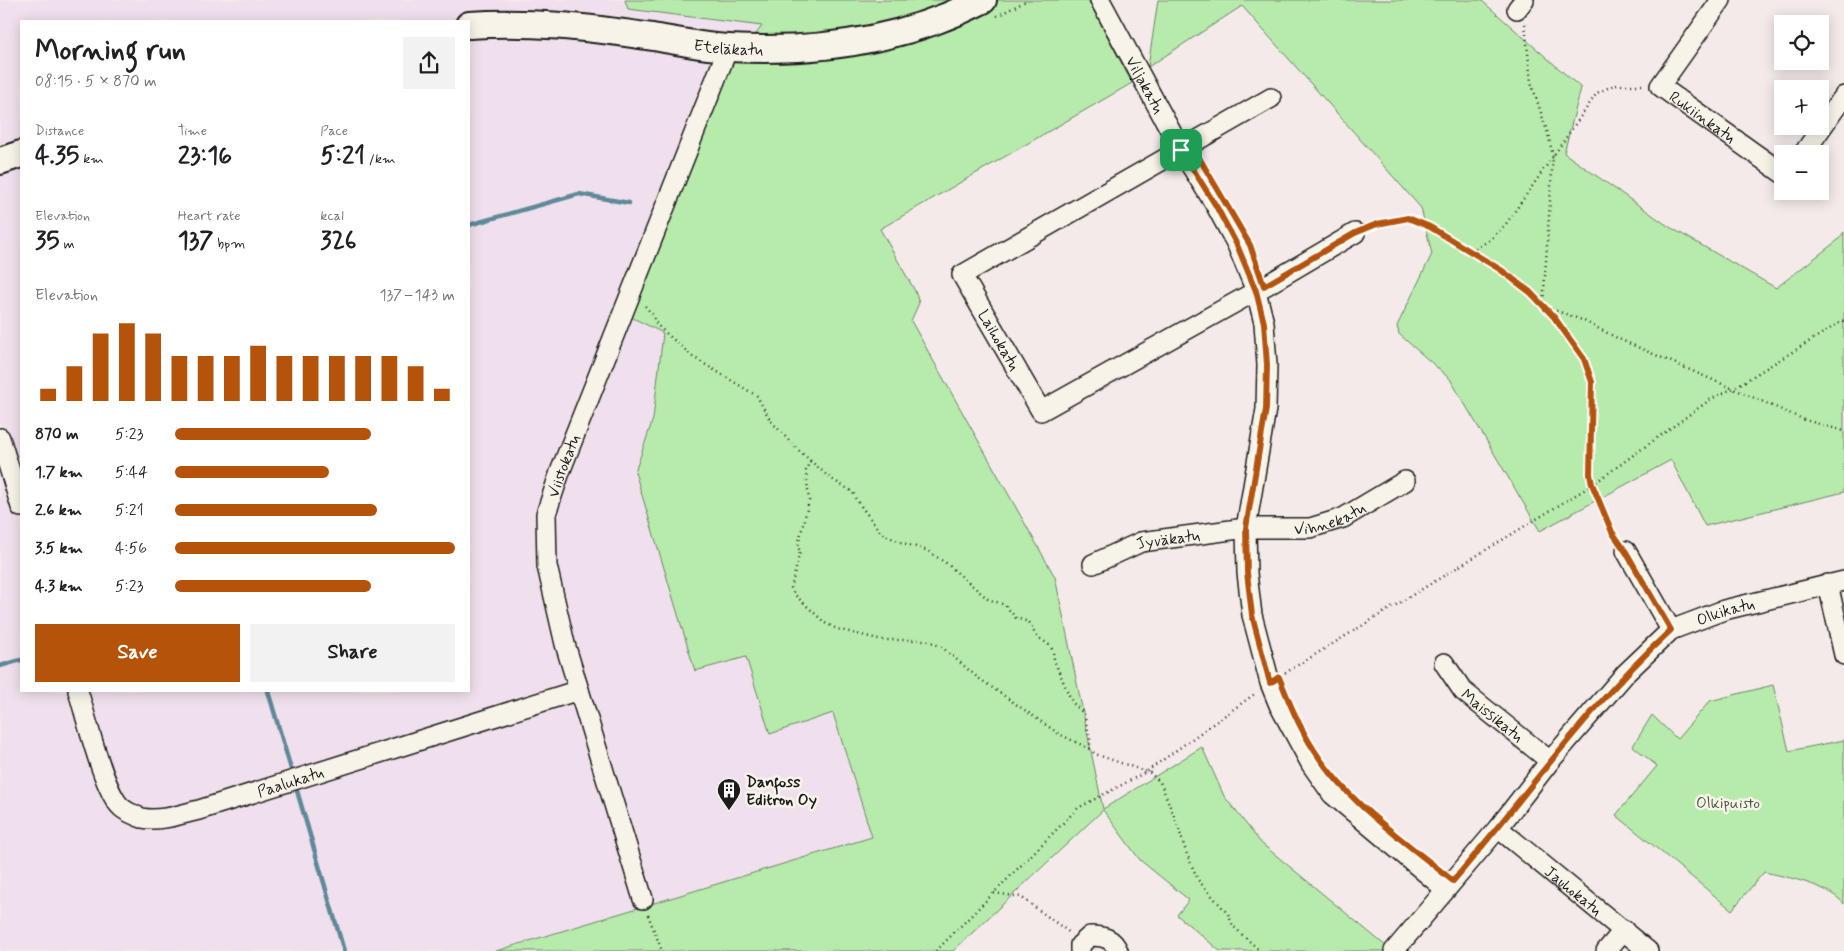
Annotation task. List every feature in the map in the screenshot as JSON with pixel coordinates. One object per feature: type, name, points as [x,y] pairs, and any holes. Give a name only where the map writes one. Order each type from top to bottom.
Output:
[{"type":"main road","name":"Eteläkatu","points":[[470,26],[503,23],[548,24],[728,48],[810,48],[865,41],[919,27],[968,8],[983,0]]},
{"type":"main road","points":[[0,161],[20,154]]},
{"type":"street","name":"Viljakatu","points":[[1100,0],[1181,150],[1216,206],[1237,245],[1256,291],[1264,323],[1267,365],[1266,409],[1246,528],[1247,573],[1252,615],[1270,683],[1278,705],[1311,764],[1332,794],[1445,889]]},
{"type":"street","name":"Rukiinkatu","points":[[1721,0],[1660,86],[1774,167]]},
{"type":"street","name":"Viistokatu","points":[[643,899],[565,644],[547,566],[546,514],[560,472],[728,48]]},
{"type":"street","points":[[1809,145],[1844,96]]},
{"type":"street","points":[[1181,150],[1272,98]]},
{"type":"street","name":"Laihokatu","points":[[1181,150],[962,275],[1041,411],[1256,291]]},
{"type":"street","points":[[1256,291],[1355,233]]},
{"type":"street","points":[[0,438],[20,504]]},
{"type":"street","name":"Vihnekatu","points":[[1246,528],[1310,528],[1343,518],[1405,481]]},
{"type":"street","name":"Jyväkatu","points":[[1094,564],[1141,542],[1246,528]]},
{"type":"street","points":[[1626,552],[1671,630]]},
{"type":"street","points":[[1836,583],[1844,655]]},
{"type":"street","name":"Olkikatu","points":[[1394,951],[1498,828],[1550,761],[1626,673],[1671,630],[1724,610],[1836,583]]},
{"type":"street","name":"Maissikatu","points":[[1444,663],[1463,691],[1550,761]]},
{"type":"street","name":"Paalukatu","points":[[78,692],[109,789],[121,807],[141,818],[160,819],[199,810],[579,690]]},
{"type":"street","name":"Jauhokatu","points":[[1498,828],[1648,951]]},
{"type":"street","points":[[1606,951],[1624,930]]},
{"type":"street","points":[[1082,946],[1090,936],[1103,936],[1113,941],[1118,951]]},
{"type":"path","points":[[1520,4],[1525,20],[1531,82],[1553,156],[1544,306]]},
{"type":"path","points":[[1471,251],[1490,240],[1506,224],[1597,93],[1614,85],[1660,86]]},
{"type":"path","points":[[1355,233],[1377,224],[1408,218],[1430,227],[1501,270],[1530,292],[1554,317],[1584,359],[1592,382],[1590,474],[1592,484],[1612,532],[1626,552]]},
{"type":"path","points":[[632,292],[652,314],[657,325],[693,357],[757,396],[770,420],[810,461],[830,478],[853,492],[855,498],[882,532],[900,542],[926,550],[946,563],[988,599],[1005,605],[1016,618],[1029,622],[1035,633],[1050,645],[1072,702],[1084,714],[1090,738],[1090,750]]},
{"type":"path","points":[[1544,306],[1582,320],[1619,339],[1805,420],[1844,430]]},
{"type":"path","points":[[936,951],[1078,808],[1146,772],[1299,664],[1592,484],[1711,399],[1734,388],[1844,320]]},
{"type":"path","points":[[810,461],[806,471],[809,501],[798,546],[800,552],[791,588],[794,594],[825,623],[837,629],[882,640],[926,640],[942,648],[977,677],[1059,734],[1095,754],[1150,773],[1160,782],[1178,823],[1186,852],[1198,880],[1228,914],[1233,926],[1260,951]]},
{"type":"path","points":[[994,894],[1021,897],[1082,946]]},
{"type":"path","points":[[643,899],[651,926],[662,951]]},
{"type":"shaded area","points":[[0,0],[625,0],[628,9],[762,25],[722,78],[630,317],[663,333],[653,419],[635,472],[696,671],[746,657],[771,734],[833,713],[872,838],[495,951],[0,951]]},
{"type":"green space","points":[[625,0],[1088,0],[1132,83],[880,229],[915,291],[919,303],[911,321],[1055,577],[1103,809],[1202,747],[1224,796],[1261,843],[1387,947],[1384,951],[1220,951],[1177,915],[1189,900],[1140,860],[1103,810],[953,951],[496,951],[872,837],[833,713],[770,734],[746,657],[695,671],[635,472],[653,419],[663,333],[629,316],[722,78],[762,26],[628,9]]},
{"type":"green space","points":[[1158,0],[1481,0],[1581,88],[1564,153],[1668,226],[1776,288],[1838,240],[1844,232],[1844,492],[1705,526],[1671,460],[1540,531],[1450,379],[1399,334],[1397,326],[1432,254],[1421,208],[1242,6],[1148,67]]},
{"type":"green space","name":"Olkipuisto","points":[[1773,685],[1789,751],[1844,740],[1844,904],[1837,897],[1818,887],[1795,879],[1764,872],[1732,910],[1616,815],[1657,766],[1633,746],[1652,715],[1677,739],[1710,701]]},
{"type":"waterway","points":[[470,225],[579,194],[629,203]]},
{"type":"waterway","points":[[0,666],[20,660]]},
{"type":"waterway","points":[[268,692],[293,776]]},
{"type":"waterway","points":[[295,784],[344,951]]},
{"type":"place","name":"Danfoss Editron Oy","points":[[729,811]]},
{"type":"route","points":[[1191,144],[1250,245],[1264,286],[1355,233],[1377,224],[1408,218],[1430,227],[1501,270],[1530,292],[1554,317],[1584,359],[1592,382],[1590,474],[1592,484],[1612,532],[1626,552],[1671,630],[1626,673],[1550,761],[1498,828],[1453,881],[1361,806],[1332,774],[1314,750],[1294,713],[1279,677],[1270,683],[1252,615],[1247,573],[1246,528],[1266,409],[1267,365],[1264,323],[1256,291],[1237,245],[1216,206],[1181,150],[1191,144]]}]
